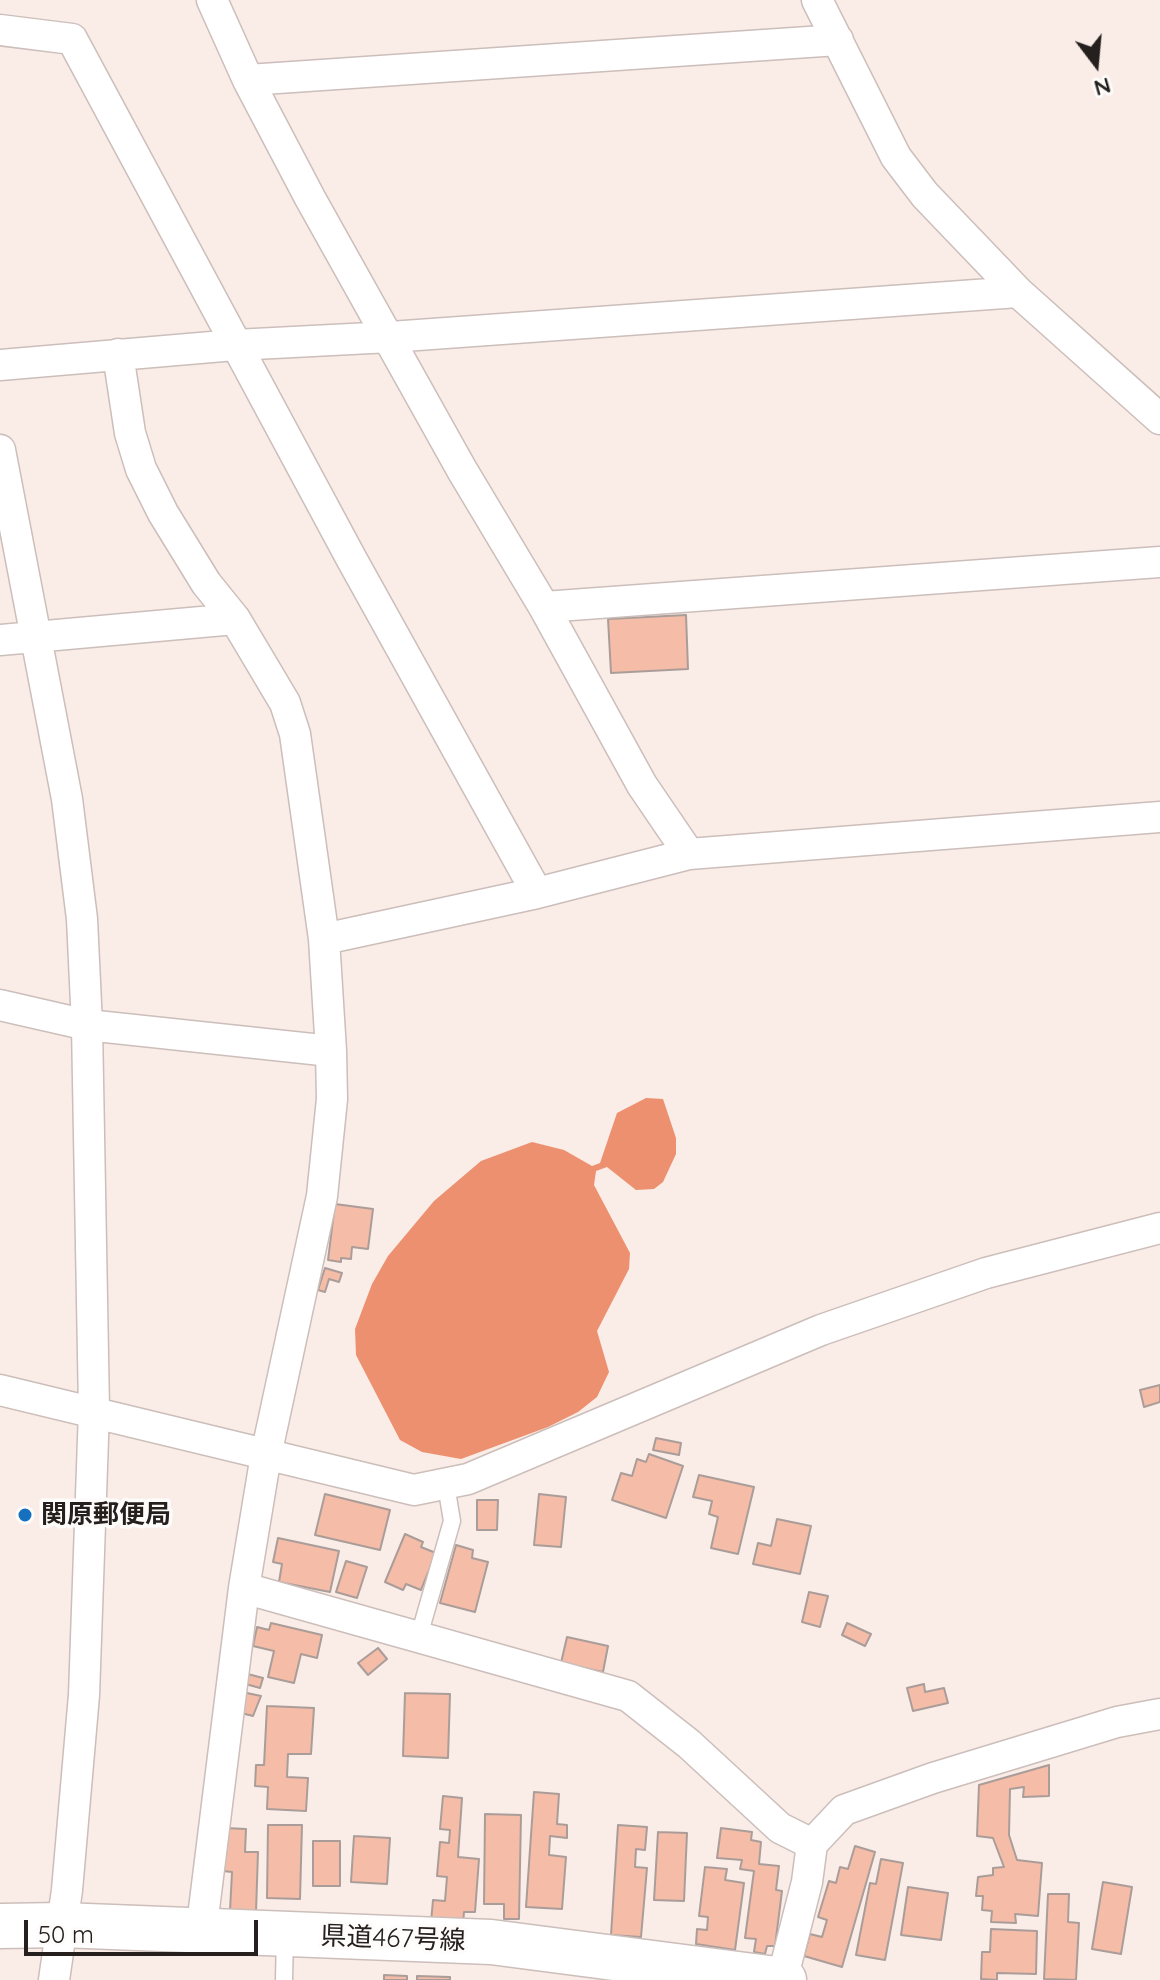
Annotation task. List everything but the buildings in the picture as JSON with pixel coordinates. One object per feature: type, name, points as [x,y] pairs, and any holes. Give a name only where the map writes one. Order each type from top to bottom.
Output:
[{"type":"main road","name":"県道467号線","points":[[0,1926],[62,1925],[201,1933],[491,1942],[783,1980]]},
{"type":"street","points":[[212,0],[248,80],[462,470],[544,607],[642,785],[689,854]]},
{"type":"street","points":[[817,0],[896,157],[955,230],[1018,292],[1160,419]]},
{"type":"street","points":[[0,30],[72,39],[235,345],[537,893]]},
{"type":"street","points":[[248,80],[838,40]]},
{"type":"street","points":[[0,365],[235,345],[390,337],[1018,292]]},
{"type":"street","points":[[118,354],[130,433],[141,469],[163,513],[206,583],[235,619],[285,703],[295,734],[324,939],[331,1051],[332,1099],[322,1196],[266,1455],[244,1588],[201,1933]]},
{"type":"street","points":[[0,450],[67,799],[82,919],[87,1025],[94,1410],[84,1695],[54,1980]]},
{"type":"street","points":[[544,607],[1160,562]]},
{"type":"street","points":[[0,640],[235,619]]},
{"type":"street","points":[[324,939],[537,893],[689,854],[1160,817]]},
{"type":"street","points":[[0,1005],[87,1025],[331,1051]]},
{"type":"street","points":[[0,1390],[94,1410],[195,1440],[414,1490],[446,1485],[593,1428],[821,1330],[986,1273],[1160,1228]]},
{"type":"street","points":[[244,1588],[628,1696],[689,1744],[780,1828],[812,1844]]},
{"type":"street","points":[[783,1980],[807,1882],[812,1844],[844,1810],[1117,1722],[1160,1714]]},
{"type":"lane","points":[[419,1636],[452,1521],[446,1485]]},
{"type":"lane","points":[[284,1980],[285,1935]]},
{"type":"shaded area","points":[[646,1098],[663,1099],[676,1138],[676,1154],[663,1182],[654,1189],[636,1190],[607,1167],[596,1171],[594,1185],[630,1253],[629,1269],[597,1331],[609,1372],[597,1397],[578,1412],[548,1427],[461,1459],[422,1452],[400,1440],[356,1355],[355,1329],[372,1284],[388,1256],[434,1201],[481,1161],[532,1142],[564,1150],[592,1166],[600,1163],[617,1113]]},
{"type":"place","name":"関原郵便局","points":[[25,1515]]}]
